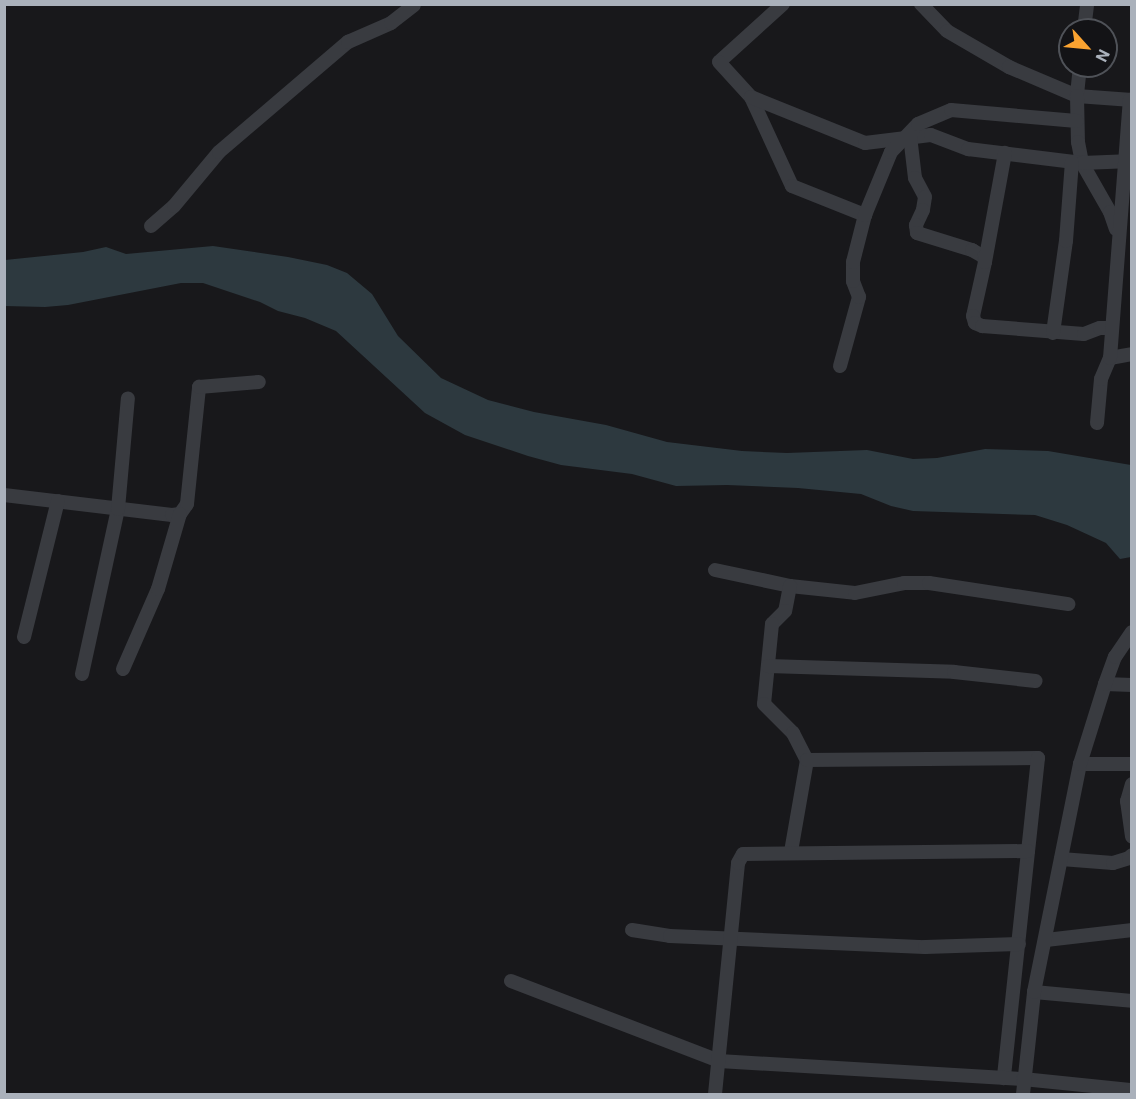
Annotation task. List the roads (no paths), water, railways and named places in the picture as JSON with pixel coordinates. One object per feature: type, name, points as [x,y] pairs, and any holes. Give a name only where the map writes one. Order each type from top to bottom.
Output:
[{"type":"street","points":[[783,4],[719,62],[751,97],[792,186],[865,215]]},
{"type":"street","points":[[921,4],[947,31],[1008,67],[1077,96],[1131,100],[1128,161],[1118,234],[1110,358],[1101,379],[1097,423]]},
{"type":"street","points":[[151,226],[174,206],[219,152],[348,42],[391,23],[413,5]]},
{"type":"street","points":[[1053,333],[1077,162],[1079,78]]},
{"type":"street","points":[[751,97],[865,143],[880,143],[908,136],[931,135],[968,148],[1005,153],[1077,162],[1128,161]]},
{"type":"street","points":[[840,366],[859,297],[853,281],[853,262],[865,215],[891,152],[918,124],[951,110],[1077,121]]},
{"type":"street","points":[[908,136],[915,177],[925,197],[923,210],[916,225],[917,233],[972,250],[984,257],[986,262]]},
{"type":"street","points":[[1005,153],[986,262],[973,316],[975,323],[982,327],[1053,333],[1084,334],[1091,330],[1112,328]]},
{"type":"street","points":[[1077,162],[1110,212],[1118,234]]},
{"type":"street","points":[[1110,358],[1131,354]]},
{"type":"street","points":[[123,669],[158,589],[180,514],[187,504],[199,387],[259,382]]},
{"type":"street","points":[[82,674],[118,509],[128,398]]},
{"type":"street","points":[[4,495],[172,515],[180,514]]},
{"type":"street","points":[[24,637],[58,501]]},
{"type":"street","points":[[716,570],[790,586],[855,592],[904,583],[929,583],[1068,604]]},
{"type":"street","points":[[790,586],[785,610],[772,624],[764,704],[793,733],[807,760],[791,852]]},
{"type":"street","points":[[1023,1095],[1034,992],[1080,764],[1115,657],[1131,632]]},
{"type":"street","points":[[768,666],[954,672],[1036,681]]},
{"type":"street","points":[[1105,684],[1131,685]]},
{"type":"street","points":[[807,760],[1038,758],[1004,1078]]},
{"type":"street","points":[[1080,764],[1131,764]]},
{"type":"street","points":[[1131,783],[1127,801],[1131,837]]},
{"type":"street","points":[[715,1095],[738,863],[743,854],[1028,851]]},
{"type":"street","points":[[1061,859],[1113,863],[1129,858],[1131,855]]},
{"type":"street","points":[[632,930],[670,936],[926,947],[1019,944]]},
{"type":"street","points":[[1046,940],[1131,930]]},
{"type":"street","points":[[511,981],[719,1061],[1023,1079],[1131,1090]]},
{"type":"street","points":[[1034,992],[1131,1001]]}]
